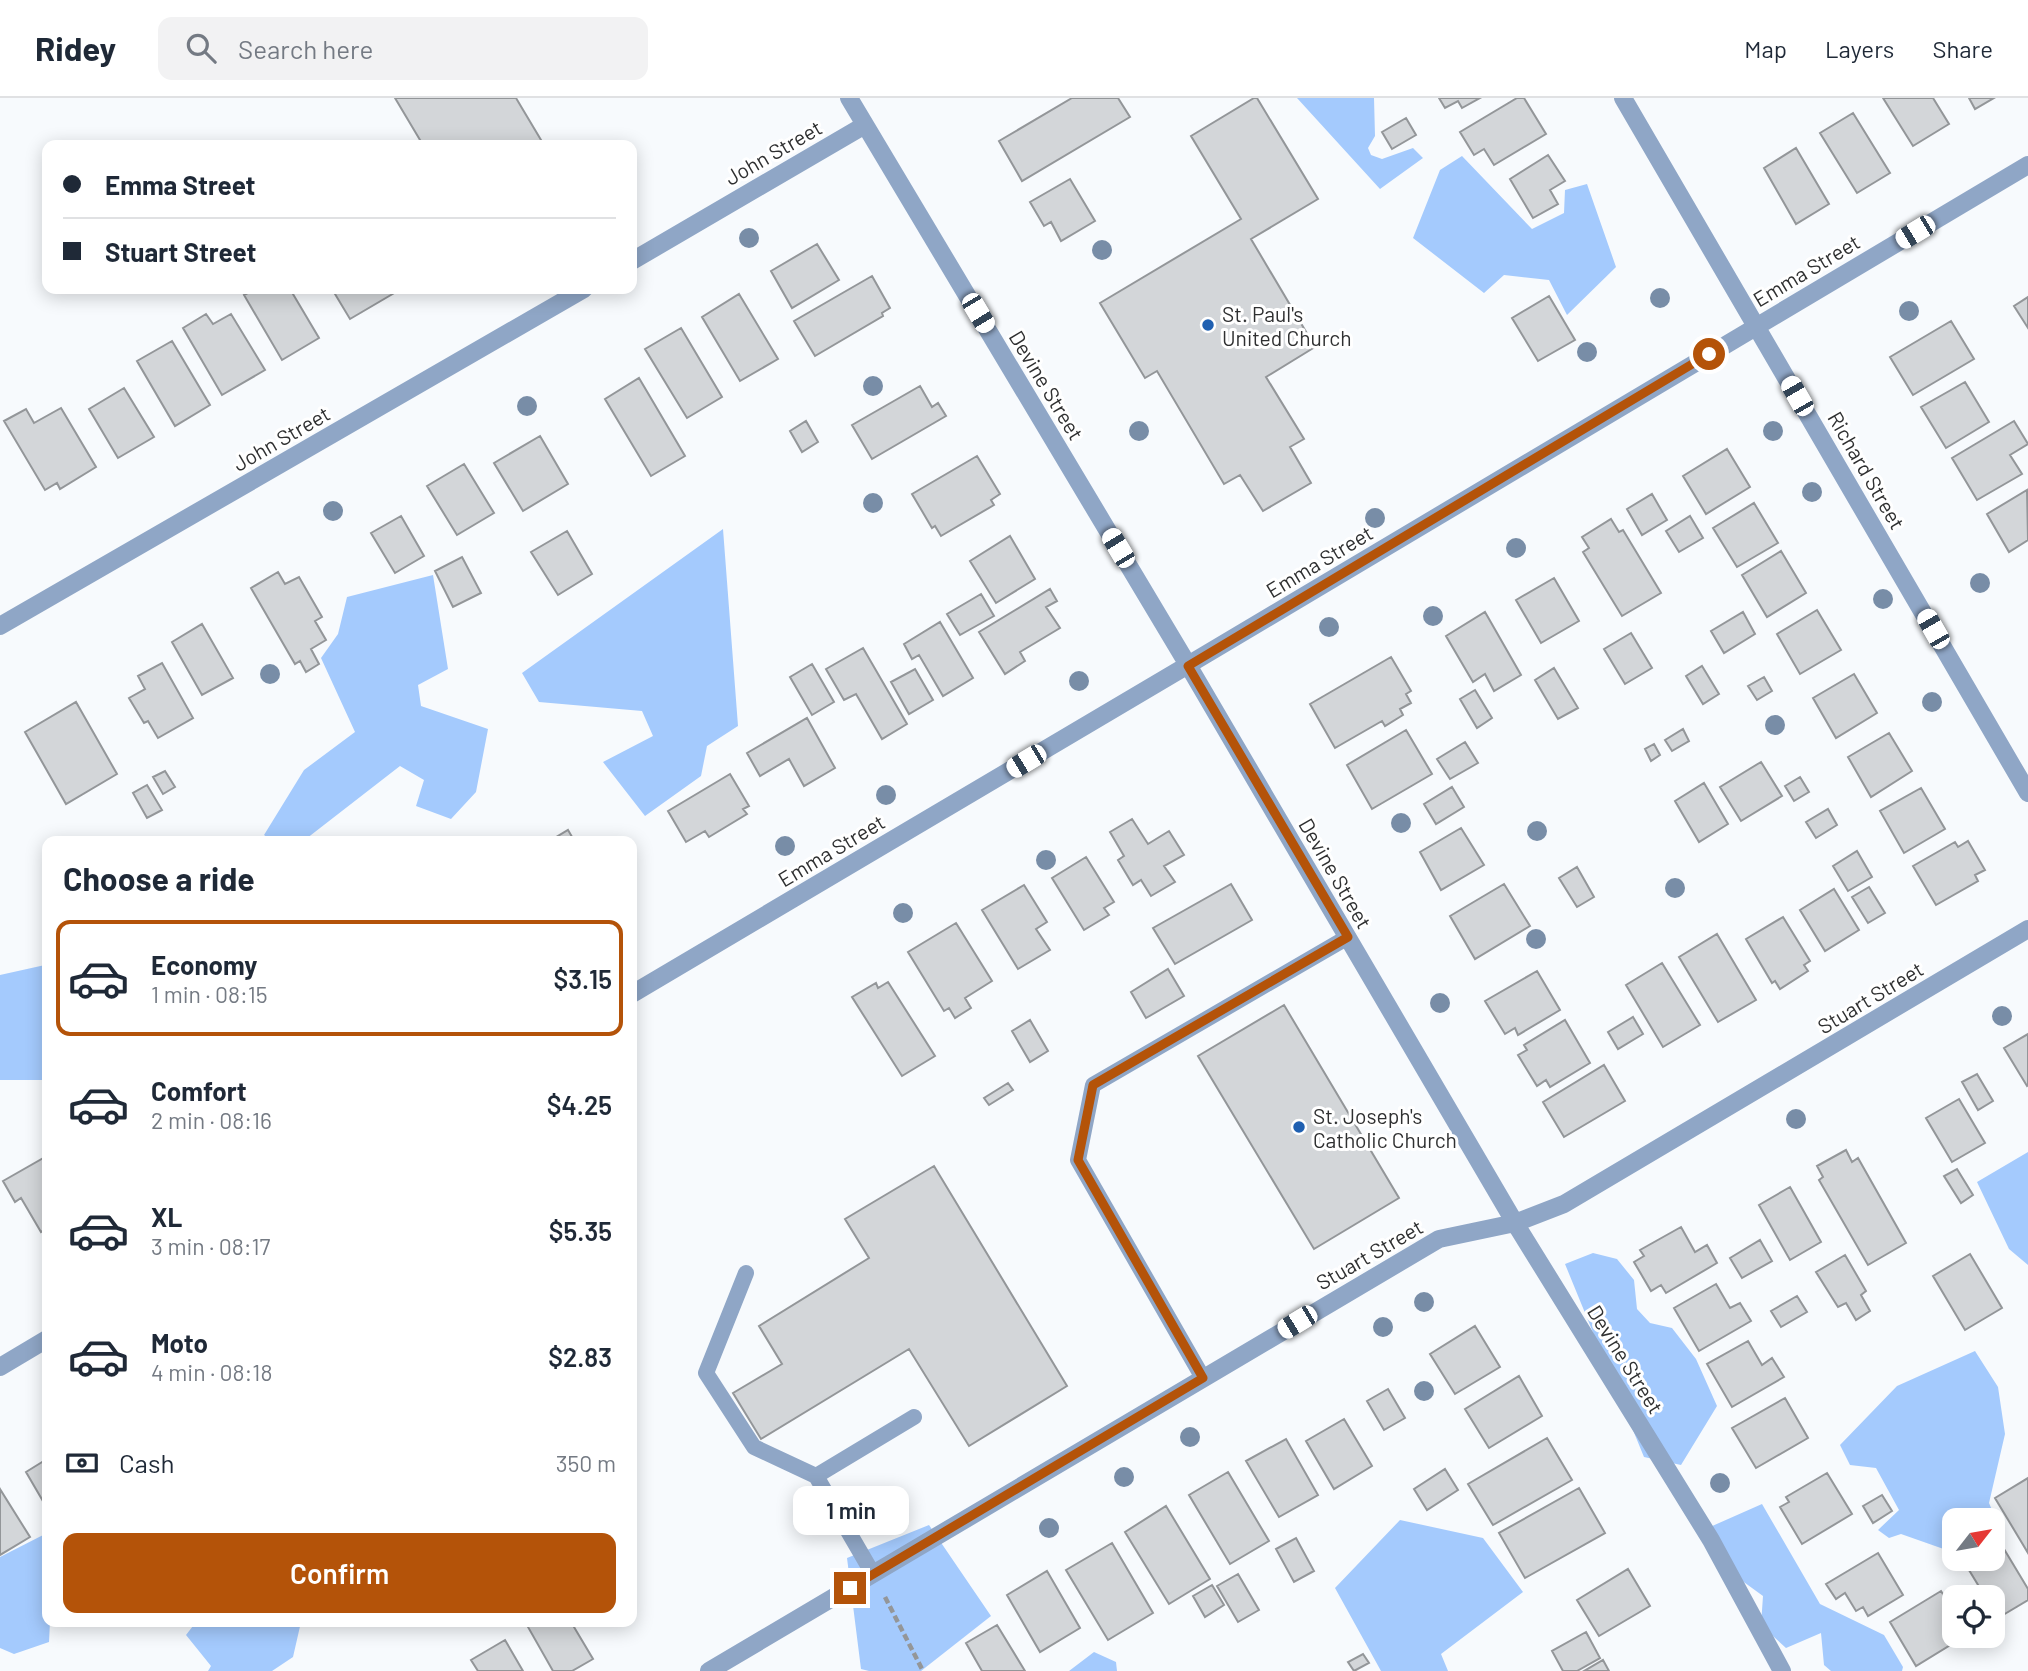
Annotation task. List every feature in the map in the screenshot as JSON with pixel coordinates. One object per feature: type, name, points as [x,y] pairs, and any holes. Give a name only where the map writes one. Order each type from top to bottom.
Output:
[{"type":"street","name":"Devine Street","points":[[849,98],[1188,666],[1515,1223],[1711,1540],[1783,1671]]},
{"type":"street","name":"Richard Street","points":[[1623,98],[2028,793]]},
{"type":"street","name":"John Street","points":[[637,258],[865,125]]},
{"type":"street","name":"Emma Street","points":[[637,991],[2028,165]]},
{"type":"street","name":"John Street","points":[[0,626],[575,294]]},
{"type":"street","name":"Stuart Street","points":[[709,1671],[1439,1239],[1515,1223],[1564,1205],[2028,929]]},
{"type":"street","points":[[0,1367],[42,1342]]},
{"type":"lane","points":[[1203,1378],[1078,1160],[1093,1085],[1348,937]]},
{"type":"lane","points":[[746,1273],[706,1373],[754,1447],[816,1476],[873,1574]]},
{"type":"lane","points":[[816,1476],[914,1417]]},
{"type":"path","points":[[873,1574],[923,1671]]},
{"type":"shaded area","points":[[1297,98],[1374,98],[1375,136],[1368,148],[1371,155],[1382,159],[1413,148],[1423,158],[1380,189]]},
{"type":"shaded area","points":[[1462,156],[1532,229],[1564,213],[1565,190],[1587,184],[1616,267],[1567,315],[1549,280],[1504,275],[1484,293],[1413,238],[1440,170]]},
{"type":"shaded area","points":[[723,529],[738,726],[707,746],[701,776],[645,816],[603,762],[653,736],[642,711],[539,702],[522,673]]},
{"type":"shaded area","points":[[433,575],[448,669],[418,685],[421,706],[488,729],[476,792],[451,819],[416,806],[424,780],[400,766],[310,836],[265,836],[304,770],[355,732],[321,658],[338,634],[347,597]]},
{"type":"shaded area","points":[[42,966],[42,1080],[0,1080],[0,975]]},
{"type":"shaded area","points":[[2028,1152],[2028,1265],[2009,1249],[1977,1182]]},
{"type":"shaded area","points":[[1593,1253],[1617,1259],[1634,1280],[1637,1309],[1650,1323],[1672,1328],[1696,1359],[1717,1406],[1681,1465],[1644,1457],[1565,1264]]},
{"type":"shaded area","points":[[1975,1351],[1998,1387],[2005,1434],[1989,1503],[1991,1508],[1942,1508],[1942,1548],[1901,1534],[1889,1538],[1878,1530],[1899,1510],[1876,1468],[1850,1465],[1840,1445],[1897,1386]]},
{"type":"shaded area","points":[[1762,1504],[1820,1604],[1884,1635],[1903,1667],[1902,1671],[1831,1671],[1824,1665],[1821,1633],[1786,1648],[1761,1625],[1763,1596],[1730,1572],[1710,1527]]},
{"type":"shaded area","points":[[1400,1520],[1483,1538],[1523,1592],[1441,1654],[1448,1671],[1381,1671],[1335,1588]]},
{"type":"shaded area","points":[[929,1525],[991,1616],[921,1671],[861,1669],[847,1558]]},
{"type":"shaded area","points":[[42,1536],[42,1627],[50,1627],[49,1642],[14,1654],[0,1648],[0,1557]]},
{"type":"shaded area","points":[[192,1627],[300,1627],[293,1657],[272,1671],[208,1671],[211,1666],[186,1635]]},
{"type":"shaded area","points":[[1094,1652],[1116,1662],[1117,1671],[1069,1671]]},
{"type":"building","points":[[395,98],[516,98],[541,140],[420,140]]},
{"type":"building","points":[[1072,98],[1118,98],[1130,117],[1022,181],[999,141]]},
{"type":"building","name":"St. Paul's United Church","points":[[1257,98],[1318,199],[1251,239],[1315,347],[1266,377],[1304,439],[1290,447],[1311,483],[1263,511],[1240,475],[1224,484],[1157,371],[1145,378],[1100,303],[1241,219],[1191,136]]},
{"type":"building","points":[[1439,98],[1480,98],[1462,108],[1458,101],[1445,108]]},
{"type":"building","points":[[1517,98],[1524,98],[1546,134],[1494,165],[1484,149],[1474,155],[1460,132]]},
{"type":"building","points":[[1883,98],[1933,98],[1949,124],[1913,146]]},
{"type":"building","points":[[1969,98],[1994,98],[1975,109]]},
{"type":"building","points":[[1853,113],[1890,173],[1857,193],[1820,133]]},
{"type":"building","points":[[1406,118],[1416,135],[1392,149],[1382,132]]},
{"type":"building","points":[[1796,148],[1829,204],[1796,224],[1764,168]]},
{"type":"building","points":[[1548,155],[1565,181],[1550,190],[1558,204],[1533,218],[1510,179]]},
{"type":"building","points":[[1070,179],[1095,221],[1061,241],[1051,222],[1044,226],[1030,202]]},
{"type":"building","points":[[817,244],[839,280],[792,308],[771,271]]},
{"type":"building","points":[[872,276],[890,308],[882,313],[883,316],[815,356],[794,321]]},
{"type":"building","points":[[293,294],[319,338],[282,360],[244,295]]},
{"type":"building","points":[[335,294],[392,294],[350,319]]},
{"type":"building","points":[[739,294],[778,359],[740,381],[702,317]]},
{"type":"building","points":[[1549,296],[1575,340],[1538,361],[1512,318]]},
{"type":"building","points":[[2028,297],[2028,328],[2014,306]]},
{"type":"building","points":[[206,314],[213,324],[231,314],[265,370],[222,395],[183,328]]},
{"type":"building","points":[[1951,321],[1974,359],[1913,395],[1890,357]]},
{"type":"building","points":[[681,328],[722,397],[687,418],[645,349]]},
{"type":"building","points":[[172,341],[210,405],[175,426],[137,361]]},
{"type":"building","points":[[639,378],[685,456],[651,476],[605,399]]},
{"type":"building","points":[[1965,382],[1989,422],[1946,448],[1921,407]]},
{"type":"building","points":[[920,386],[932,407],[938,403],[946,416],[872,459],[852,425]]},
{"type":"building","points":[[124,388],[154,437],[118,458],[89,409]]},
{"type":"building","points":[[61,408],[96,467],[60,489],[57,483],[45,490],[4,421],[26,409],[34,423]]},
{"type":"building","points":[[806,421],[818,442],[802,452],[790,431]]},
{"type":"building","points":[[2014,421],[2028,444],[2010,455],[2022,474],[1977,500],[1952,458]]},
{"type":"building","points":[[540,436],[568,484],[523,511],[494,463]]},
{"type":"building","points":[[1727,449],[1750,487],[1706,514],[1683,476]]},
{"type":"building","points":[[977,456],[1000,494],[991,500],[994,505],[941,536],[935,526],[932,528],[912,494]]},
{"type":"building","points":[[464,464],[494,513],[457,535],[427,486]]},
{"type":"building","points":[[2027,490],[2028,540],[2009,552],[1987,514]]},
{"type":"building","points":[[1652,494],[1667,520],[1642,535],[1627,509]]},
{"type":"building","points":[[1754,503],[1778,543],[1737,567],[1713,528]]},
{"type":"building","points":[[401,516],[424,556],[395,573],[371,533]]},
{"type":"building","points":[[1690,516],[1703,538],[1679,552],[1666,531]]},
{"type":"building","points":[[1611,519],[1619,532],[1623,530],[1661,593],[1622,616],[1583,552],[1589,548],[1582,537]]},
{"type":"building","points":[[567,531],[592,574],[558,595],[531,552]]},
{"type":"building","points":[[1010,536],[1035,579],[996,603],[970,561]]},
{"type":"building","points":[[1781,551],[1806,593],[1767,617],[1742,575]]},
{"type":"building","points":[[462,557],[481,593],[453,607],[435,571]]},
{"type":"building","points":[[278,572],[285,584],[299,577],[322,617],[315,621],[326,640],[311,649],[319,664],[306,672],[300,661],[295,664],[251,588]]},
{"type":"building","points":[[1554,578],[1579,621],[1541,643],[1516,600]]},
{"type":"building","points":[[1050,589],[1057,601],[1046,607],[1060,628],[1020,652],[1025,661],[1005,674],[979,632]]},
{"type":"building","points":[[981,594],[994,616],[960,635],[947,614]]},
{"type":"building","points":[[1817,610],[1841,650],[1800,674],[1777,634]]},
{"type":"building","points":[[1485,612],[1521,675],[1494,691],[1485,674],[1473,682],[1446,636]]},
{"type":"building","points":[[1743,612],[1755,634],[1724,653],[1711,631]]},
{"type":"building","points":[[940,622],[973,678],[943,696],[919,655],[912,659],[904,644]]},
{"type":"building","points":[[202,624],[233,678],[202,695],[172,642]]},
{"type":"building","points":[[1631,633],[1652,668],[1625,684],[1604,649]]},
{"type":"building","points":[[863,648],[907,724],[882,739],[856,694],[844,700],[826,669]]},
{"type":"building","points":[[1391,657],[1411,691],[1406,694],[1411,703],[1400,709],[1403,715],[1385,726],[1382,721],[1335,748],[1310,704]]},
{"type":"building","points":[[162,663],[193,718],[158,738],[148,721],[144,723],[129,698],[145,689],[138,676]]},
{"type":"building","points":[[812,664],[834,702],[812,715],[790,677]]},
{"type":"building","points":[[1702,666],[1719,694],[1703,704],[1686,676]]},
{"type":"building","points":[[1554,668],[1578,708],[1558,719],[1535,680]]},
{"type":"building","points":[[915,669],[933,700],[909,714],[891,682]]},
{"type":"building","points":[[1854,674],[1877,713],[1836,738],[1813,698]]},
{"type":"building","points":[[1764,677],[1772,691],[1757,700],[1748,686]]},
{"type":"building","points":[[1475,690],[1492,718],[1477,728],[1460,699]]},
{"type":"building","points":[[76,702],[117,774],[66,804],[25,732]]},
{"type":"building","points":[[807,718],[835,768],[804,786],[789,759],[760,776],[747,753]]},
{"type":"building","points":[[1683,729],[1689,741],[1672,751],[1665,740]]},
{"type":"building","points":[[1406,730],[1432,774],[1372,809],[1347,765]]},
{"type":"building","points":[[1889,733],[1912,771],[1871,797],[1848,757]]},
{"type":"building","points":[[1465,742],[1478,763],[1450,779],[1437,759]]},
{"type":"building","points":[[1654,744],[1660,755],[1651,761],[1645,749]]},
{"type":"building","points":[[1761,762],[1782,796],[1741,821],[1720,787]]},
{"type":"building","points":[[165,771],[175,787],[163,794],[153,777]]},
{"type":"building","points":[[730,774],[749,806],[743,809],[747,814],[709,837],[705,831],[686,842],[668,811]]},
{"type":"building","points":[[1800,777],[1809,792],[1794,801],[1785,786]]},
{"type":"building","points":[[1704,783],[1728,824],[1699,842],[1675,801]]},
{"type":"building","points":[[147,785],[162,810],[147,818],[133,793]]},
{"type":"building","points":[[1452,787],[1464,807],[1436,824],[1424,804]]},
{"type":"building","points":[[1921,788],[1945,829],[1904,853],[1880,811]]},
{"type":"building","points":[[1828,809],[1837,825],[1816,838],[1806,822]]},
{"type":"building","points":[[1132,819],[1148,844],[1169,831],[1184,855],[1164,866],[1175,882],[1151,896],[1141,880],[1133,885],[1118,860],[1124,856],[1110,832]]},
{"type":"building","points":[[1461,828],[1484,865],[1441,890],[1420,852]]},
{"type":"building","points":[[568,830],[572,836],[558,836]]},
{"type":"building","points":[[1968,841],[1985,870],[1975,875],[1978,881],[1936,905],[1913,866],[1955,842],[1958,847]]},
{"type":"building","points":[[1857,851],[1872,877],[1848,891],[1833,866]]},
{"type":"building","points":[[1086,857],[1114,902],[1104,908],[1109,915],[1084,930],[1052,878]]},
{"type":"building","points":[[1577,867],[1594,897],[1577,907],[1559,878]]},
{"type":"building","points":[[1231,884],[1252,920],[1175,964],[1153,928]]},
{"type":"building","points":[[1504,884],[1530,926],[1475,959],[1450,916]]},
{"type":"building","points":[[1024,885],[1047,922],[1036,929],[1050,950],[1018,969],[982,910]]},
{"type":"building","points":[[1869,887],[1885,913],[1868,923],[1852,897]]},
{"type":"building","points":[[1834,889],[1859,930],[1825,951],[1800,910]]},
{"type":"building","points":[[1783,917],[1810,961],[1804,965],[1808,971],[1780,989],[1775,981],[1772,983],[1746,939]]},
{"type":"building","points":[[956,923],[992,981],[965,998],[971,1008],[955,1018],[949,1008],[944,1011],[908,952]]},
{"type":"building","points":[[1717,934],[1756,1000],[1718,1022],[1679,957]]},
{"type":"building","points":[[1662,963],[1700,1025],[1663,1047],[1626,985]]},
{"type":"building","points":[[1168,969],[1184,996],[1146,1018],[1131,992]]},
{"type":"building","points":[[1537,971],[1560,1010],[1518,1035],[1515,1028],[1505,1034],[1485,1001]]},
{"type":"building","points":[[888,982],[935,1056],[902,1076],[852,997],[876,983],[878,988]]},
{"type":"building","name":"St. Joseph's Catholic Church","points":[[1284,1005],[1399,1198],[1314,1249],[1198,1056]]},
{"type":"building","points":[[1633,1017],[1643,1034],[1618,1049],[1608,1032]]},
{"type":"building","points":[[1030,1020],[1048,1051],[1030,1062],[1012,1031]]},
{"type":"building","points":[[1565,1020],[1590,1063],[1550,1087],[1546,1080],[1537,1086],[1518,1055],[1527,1050],[1524,1045]]},
{"type":"building","points":[[2028,1034],[2028,1085],[2027,1086],[2004,1048]]},
{"type":"building","points":[[1604,1065],[1625,1101],[1564,1137],[1543,1102]]},
{"type":"building","points":[[1977,1074],[1993,1101],[1978,1110],[1962,1082]]},
{"type":"building","points":[[1008,1083],[1013,1090],[989,1105],[984,1098]]},
{"type":"building","points":[[1959,1099],[1985,1143],[1952,1162],[1926,1118]]},
{"type":"building","points":[[1846,1150],[1852,1162],[1858,1158],[1906,1243],[1868,1265],[1819,1180],[1823,1177],[1817,1166]]},
{"type":"building","points":[[42,1159],[42,1231],[21,1198],[15,1202],[3,1181]]},
{"type":"building","points":[[934,1166],[1067,1386],[969,1446],[909,1349],[761,1439],[733,1393],[782,1364],[759,1326],[869,1258],[845,1219]]},
{"type":"building","points":[[1957,1169],[1973,1195],[1961,1203],[1944,1176]]},
{"type":"building","points":[[1790,1187],[1821,1242],[1790,1260],[1759,1205]]},
{"type":"building","points":[[1681,1227],[1695,1252],[1707,1245],[1717,1263],[1666,1293],[1661,1285],[1651,1291],[1634,1262],[1644,1256],[1640,1250]]},
{"type":"building","points":[[1760,1240],[1772,1261],[1742,1278],[1730,1258]]},
{"type":"building","points":[[1970,1254],[2002,1308],[1965,1330],[1933,1276]]},
{"type":"building","points":[[1845,1255],[1866,1291],[1861,1295],[1870,1311],[1856,1320],[1846,1303],[1838,1307],[1816,1272]]},
{"type":"building","points":[[1716,1284],[1730,1308],[1740,1303],[1751,1321],[1699,1351],[1674,1308]]},
{"type":"building","points":[[1797,1296],[1807,1312],[1781,1327],[1771,1311]]},
{"type":"building","points":[[1475,1326],[1500,1367],[1455,1394],[1430,1354]]},
{"type":"building","points":[[1748,1341],[1762,1365],[1772,1358],[1784,1377],[1732,1407],[1707,1364]]},
{"type":"building","points":[[1519,1376],[1542,1416],[1489,1448],[1465,1409]]},
{"type":"building","points":[[1388,1389],[1405,1418],[1384,1430],[1367,1401]]},
{"type":"building","points":[[1785,1398],[1808,1438],[1756,1468],[1732,1428]]},
{"type":"building","points":[[1344,1419],[1372,1466],[1334,1489],[1306,1441]]},
{"type":"building","points":[[1547,1438],[1572,1480],[1493,1525],[1468,1484]]},
{"type":"building","points":[[1286,1439],[1318,1495],[1279,1517],[1246,1461]]},
{"type":"building","points":[[42,1462],[42,1499],[26,1472]]},
{"type":"building","points":[[1445,1469],[1458,1490],[1427,1510],[1414,1489]]},
{"type":"building","points":[[1228,1472],[1269,1541],[1230,1564],[1189,1495]]},
{"type":"building","points":[[1827,1473],[1852,1514],[1802,1544],[1780,1507],[1789,1502],[1786,1497]]},
{"type":"building","points":[[2028,1478],[2028,1553],[2006,1516],[2006,1508],[2001,1508],[1995,1498]]},
{"type":"building","points":[[1579,1488],[1605,1533],[1525,1578],[1499,1533]]},
{"type":"building","points":[[0,1489],[30,1537],[0,1555]]},
{"type":"building","points":[[1882,1495],[1892,1511],[1873,1523],[1863,1506]]},
{"type":"building","points":[[1166,1506],[1210,1579],[1169,1604],[1125,1532]]},
{"type":"building","points":[[1296,1538],[1314,1571],[1294,1582],[1276,1549]]},
{"type":"building","points":[[1112,1543],[1153,1613],[1108,1640],[1066,1570]]},
{"type":"building","points":[[2006,1552],[2028,1589],[2028,1600],[2005,1614],[2005,1585],[1978,1585],[1970,1572],[2006,1572]]},
{"type":"building","points":[[1878,1553],[1903,1595],[1868,1616],[1863,1607],[1856,1611],[1845,1593],[1836,1599],[1826,1584]]},
{"type":"building","points":[[1628,1569],[1650,1606],[1599,1636],[1577,1600]]},
{"type":"building","points":[[1047,1571],[1080,1628],[1040,1652],[1007,1595]]},
{"type":"building","points":[[1238,1574],[1259,1610],[1238,1622],[1217,1586]]},
{"type":"building","points":[[1212,1585],[1224,1605],[1205,1617],[1193,1596]]},
{"type":"building","points":[[1941,1591],[1942,1648],[1945,1648],[1916,1666],[1890,1622]]},
{"type":"building","points":[[997,1625],[1025,1671],[982,1671],[966,1643]]},
{"type":"building","points":[[528,1627],[574,1627],[593,1659],[572,1671],[553,1671]]},
{"type":"building","points":[[1586,1632],[1600,1658],[1577,1671],[1563,1671],[1552,1651]]},
{"type":"building","points":[[505,1640],[523,1671],[478,1671],[471,1660]]},
{"type":"building","points":[[1363,1654],[1369,1663],[1354,1671],[1348,1662]]},
{"type":"building","points":[[1603,1660],[1609,1671],[1584,1671]]},
{"type":"place","name":"St. Paul's United Church","points":[[1208,325]]},
{"type":"place","name":"St. Joseph's Catholic Church","points":[[1299,1127]]},
{"type":"route","points":[[850,1588],[1203,1378],[1078,1160],[1093,1085],[1348,937],[1188,666],[1709,354]]}]
